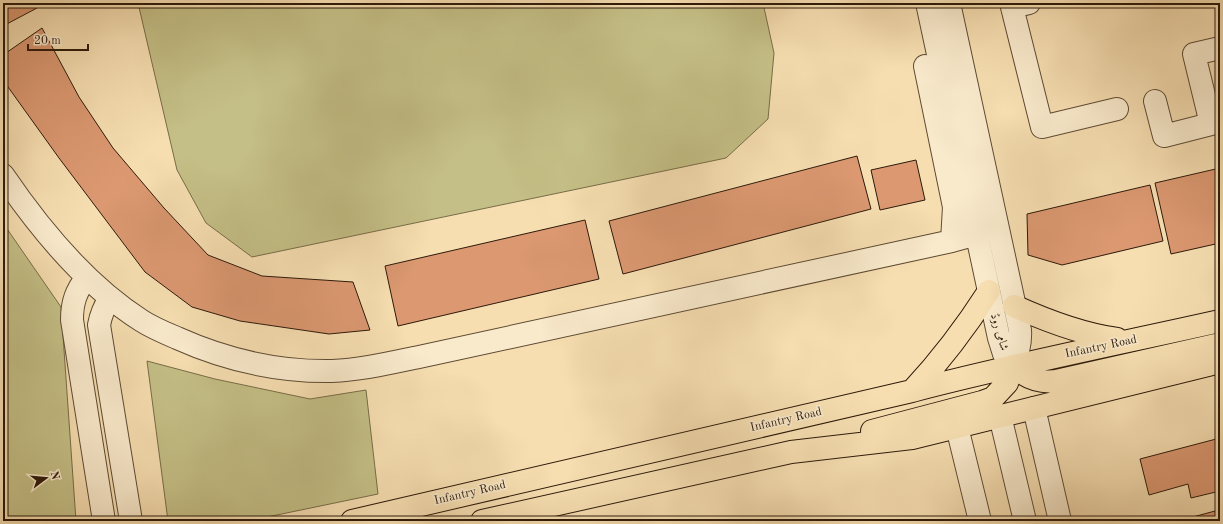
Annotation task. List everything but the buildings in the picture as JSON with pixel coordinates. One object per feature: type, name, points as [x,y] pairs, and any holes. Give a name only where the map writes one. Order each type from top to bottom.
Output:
[{"type":"main road","points":[[912,391],[952,345],[989,292]]},
{"type":"main road","points":[[1014,306],[1059,325],[1082,332],[1130,341]]},
{"type":"main road","name":"Infantry Road","points":[[352,521],[912,391],[1013,366],[1220,321]]},
{"type":"main road","points":[[482,521],[791,452],[982,402],[994,398],[1007,383],[1013,366],[1024,375],[1032,379],[1045,382],[1056,381],[1220,344]]},
{"type":"main road","points":[[791,452],[912,438],[1220,362]]},
{"type":"street","points":[[912,3],[954,207],[952,241]]},
{"type":"street","name":"شامی روڈ","points":[[927,3],[1001,346],[1004,354],[1013,366]]},
{"type":"street","name":"شامی روڈ","points":[[949,3],[1020,330],[1021,339],[1013,366]]},
{"type":"street","points":[[1029,3],[1012,7],[1042,127],[1117,108]]},
{"type":"street","points":[[1155,101],[1164,136],[1211,124],[1194,54],[1220,48]]},
{"type":"street","points":[[3,175],[44,231],[87,277],[110,298],[142,321],[157,330],[193,345],[226,356],[273,368],[306,371],[354,369],[418,357],[952,241],[977,234]]},
{"type":"street","points":[[87,277],[75,296],[72,307],[72,320],[104,521]]},
{"type":"street","points":[[110,298],[104,307],[99,325],[131,521]]},
{"type":"street","points":[[1034,408],[1060,521]]},
{"type":"street","points":[[1000,416],[1025,521]]},
{"type":"street","points":[[957,426],[980,521]]},
{"type":"shaded area","points":[[138,3],[763,3],[774,53],[768,119],[726,158],[252,257],[206,223],[177,170]]},
{"type":"shaded area","points":[[3,223],[61,307],[76,521],[3,521]]},
{"type":"shaded area","points":[[147,361],[215,379],[310,399],[366,390],[378,494],[248,521],[168,521]]}]
